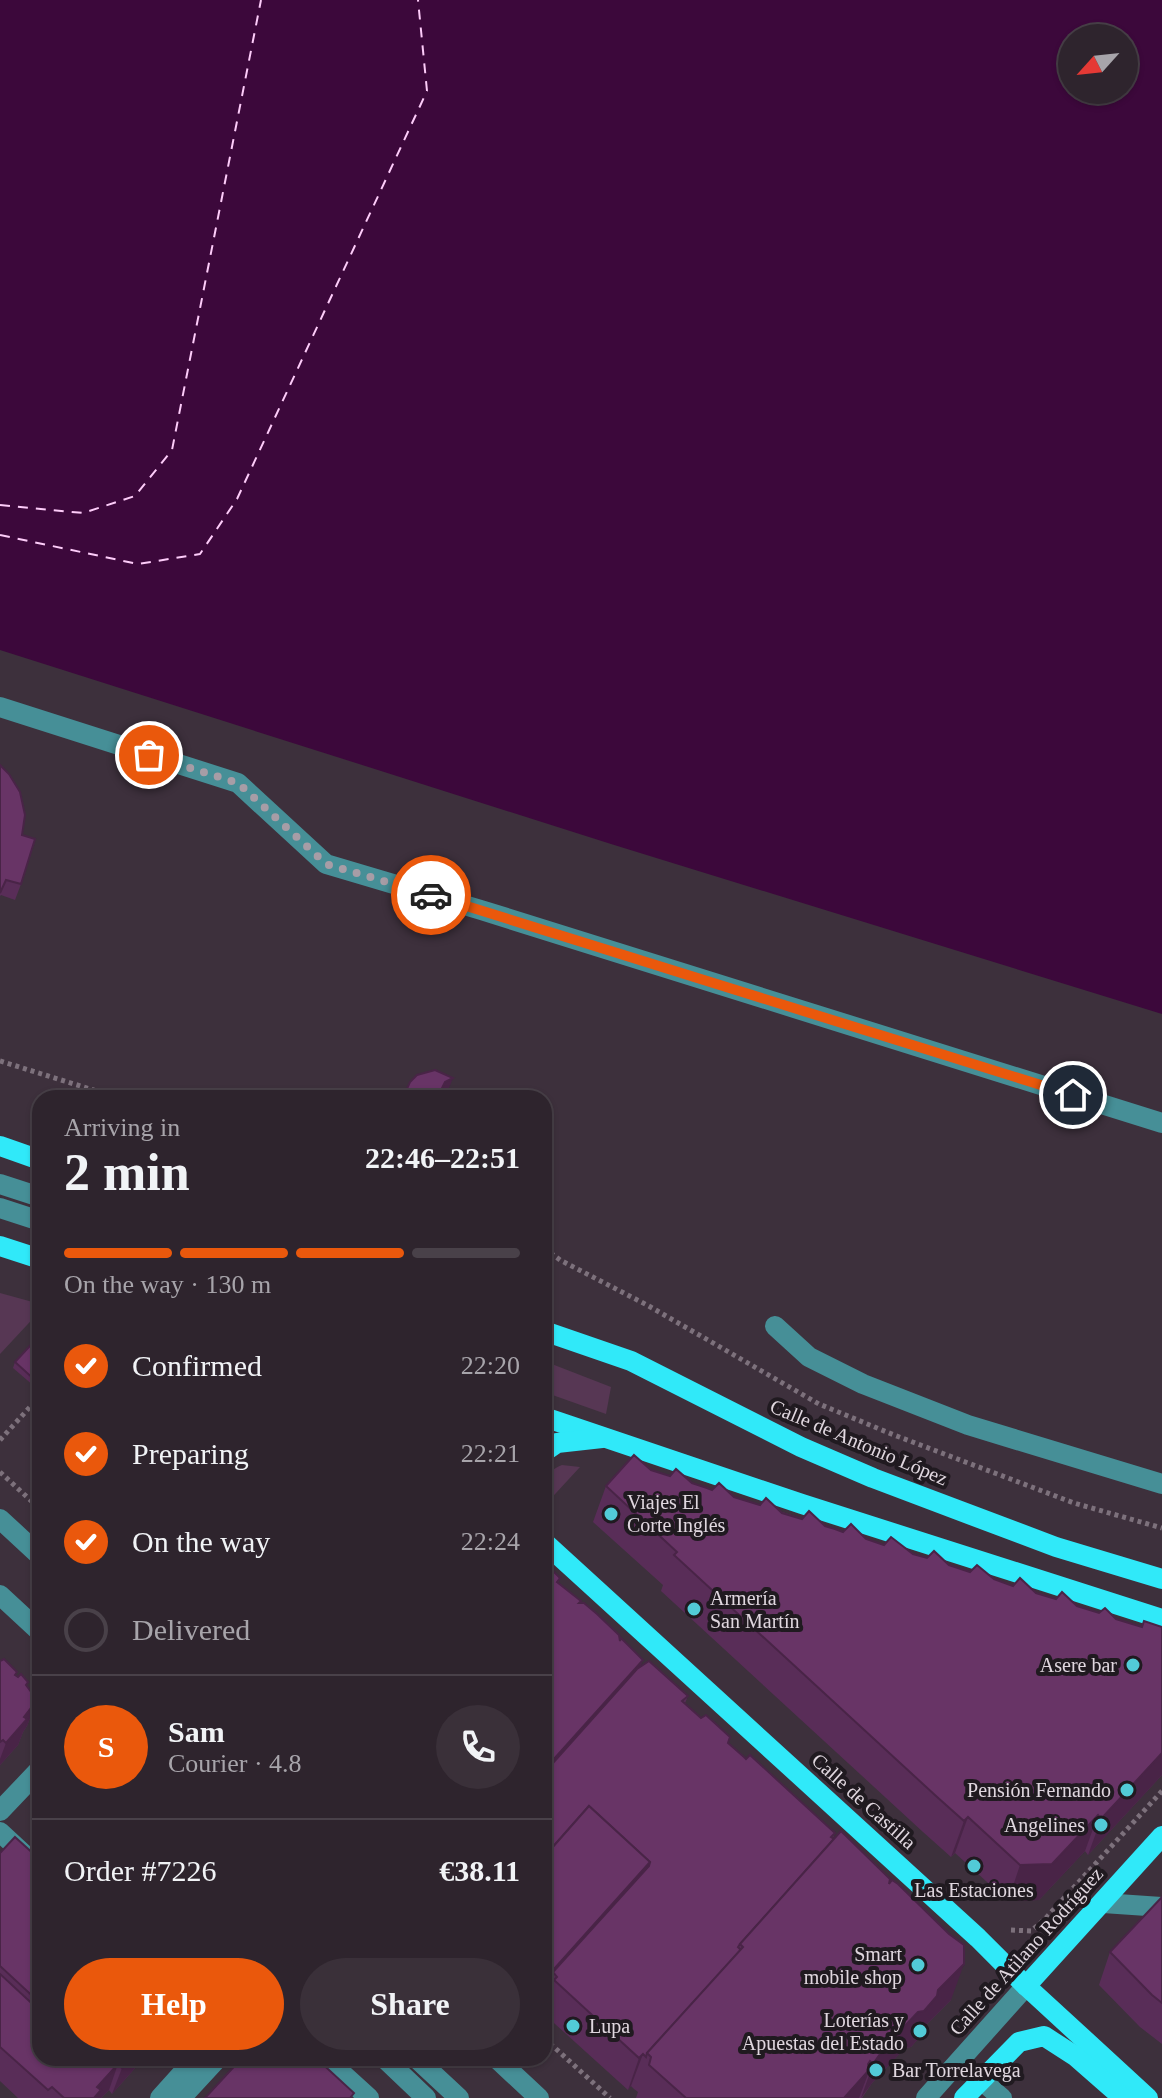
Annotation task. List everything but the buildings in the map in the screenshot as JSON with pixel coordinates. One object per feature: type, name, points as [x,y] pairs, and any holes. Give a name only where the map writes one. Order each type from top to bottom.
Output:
[{"type":"main road","points":[[0,1146],[32,1157]]},
{"type":"main road","points":[[0,1246],[32,1256]]},
{"type":"main road","name":"Calle de Antonio López","points":[[552,1334],[631,1361],[801,1447],[873,1478],[1056,1547],[1162,1579]]},
{"type":"main road","points":[[552,1419],[802,1504],[1162,1619]]},
{"type":"main road","points":[[552,1446],[557,1443],[610,1437]]},
{"type":"main road","name":"Calle de Castilla","points":[[552,1549],[978,1938],[1148,2098]]},
{"type":"main road","name":"Calle de Atilano Rodríguez","points":[[1026,1986],[1162,1836]]},
{"type":"main road","points":[[964,2098],[1019,2042],[1044,2036],[1075,2056],[1123,2098]]},
{"type":"street","points":[[0,707],[238,783],[326,864],[1162,1123]]},
{"type":"street","points":[[0,1184],[32,1194]]},
{"type":"street","points":[[0,1208],[32,1218]]},
{"type":"street","points":[[775,1326],[809,1357],[863,1384],[968,1425],[1162,1484]]},
{"type":"street","points":[[0,1519],[32,1549]]},
{"type":"street","points":[[0,1595],[32,1625]]},
{"type":"street","points":[[0,1811],[32,1777]]},
{"type":"street","points":[[0,1832],[32,1862]]},
{"type":"street","points":[[1103,1903],[1162,1907]]},
{"type":"street","name":"Calle de Atilano Rodríguez","points":[[926,2098],[1026,1986]]},
{"type":"street","points":[[160,2098],[189,2066]]},
{"type":"street","points":[[181,2098],[211,2066]]},
{"type":"street","points":[[326,2066],[330,2098]]},
{"type":"street","points":[[329,2066],[359,2094]]},
{"type":"street","points":[[331,2066],[382,2098]]},
{"type":"street","points":[[392,2066],[426,2098]]},
{"type":"street","points":[[425,2066],[459,2098]]},
{"type":"street","points":[[505,2066],[539,2098]]},
{"type":"street","points":[[981,2080],[1002,2098]]},
{"type":"path","points":[[0,1061],[93,1090]]},
{"type":"path","points":[[0,1440],[32,1405]]},
{"type":"path","points":[[0,1472],[32,1502]]},
{"type":"path","points":[[1004,1926],[1012,1931],[1031,1931],[1162,1791]]},
{"type":"path","points":[[552,2045],[610,2098]]},
{"type":"shaded area","points":[[0,0],[1162,0],[1162,1014],[611,844],[0,650]]},
{"type":"shaded area","points":[[0,1293],[32,1302],[32,1320],[0,1354]]},
{"type":"shaded area","points":[[552,1364],[611,1387],[606,1414],[552,1395]]},
{"type":"shaded area","points":[[562,1465],[580,1467],[552,1497],[552,1471]]},
{"type":"ferry route","points":[[0,505],[83,513],[135,496],[172,450],[261,0]]},
{"type":"ferry route","points":[[0,535],[138,564],[200,554],[237,499],[427,91],[418,0]]},
{"type":"way so far","points":[[149,755],[238,783],[326,864],[431,895]]},
{"type":"place","name":"Viajes El Corte Inglés","points":[[611,1514]]},
{"type":"place","name":"Armería San Martín","points":[[694,1609]]},
{"type":"place","name":"Asere bar","points":[[1133,1665]]},
{"type":"place","name":"Pensión Fernando","points":[[1127,1790]]},
{"type":"place","name":"Angelines","points":[[1101,1825]]},
{"type":"place","name":"Las Estaciones","points":[[974,1866]]},
{"type":"place","name":"Smart mobile shop","points":[[918,1965]]},
{"type":"place","name":"Lupa","points":[[573,2026]]},
{"type":"place","name":"Loterías y Apuestas del Estado","points":[[920,2031]]},
{"type":"place","name":"Bar Torrelavega","points":[[876,2070]]},
{"type":"route","points":[[431,895],[1073,1095]]}]
